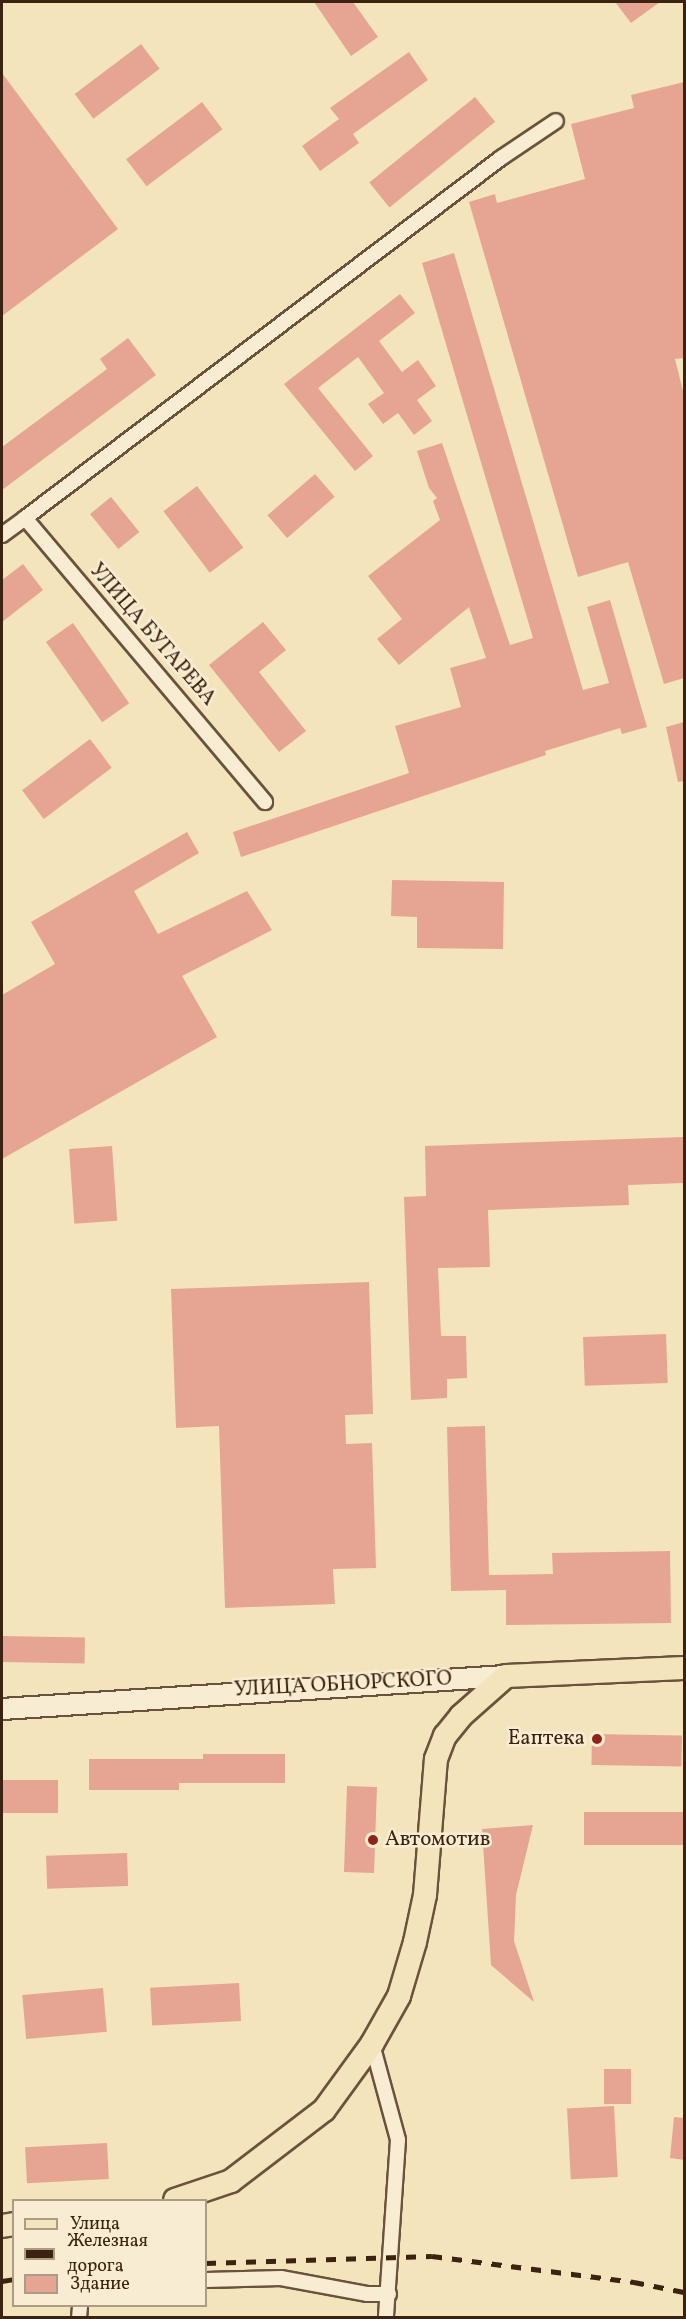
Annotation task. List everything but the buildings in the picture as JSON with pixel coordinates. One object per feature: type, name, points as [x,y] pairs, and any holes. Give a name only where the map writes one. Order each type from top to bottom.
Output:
[{"type":"main road","name":"УЛИЦА ОБНОРСКОГО","points":[[2,1709],[506,1676],[684,1668]]},
{"type":"main road","points":[[178,2199],[231,2181],[324,2110],[372,2044],[399,1996],[421,1914],[436,1760],[446,1736],[461,1716],[506,1676]]},
{"type":"street","points":[[2,535],[501,158],[556,121]]},
{"type":"street","name":"УЛИЦА БУГАРЕВА","points":[[25,518],[265,802]]},
{"type":"street","points":[[372,2044],[398,2140],[386,2318]]},
{"type":"street","points":[[207,2280],[280,2278],[367,2294],[388,2294]]},
{"type":"railway","points":[[207,2263],[432,2256],[634,2282],[684,2292]]},
{"type":"railway","points":[[2,2281],[12,2279]]},
{"type":"place","name":"Еаптека","points":[[597,1739]]},
{"type":"place","name":"Автомотив","points":[[373,1840]]}]
